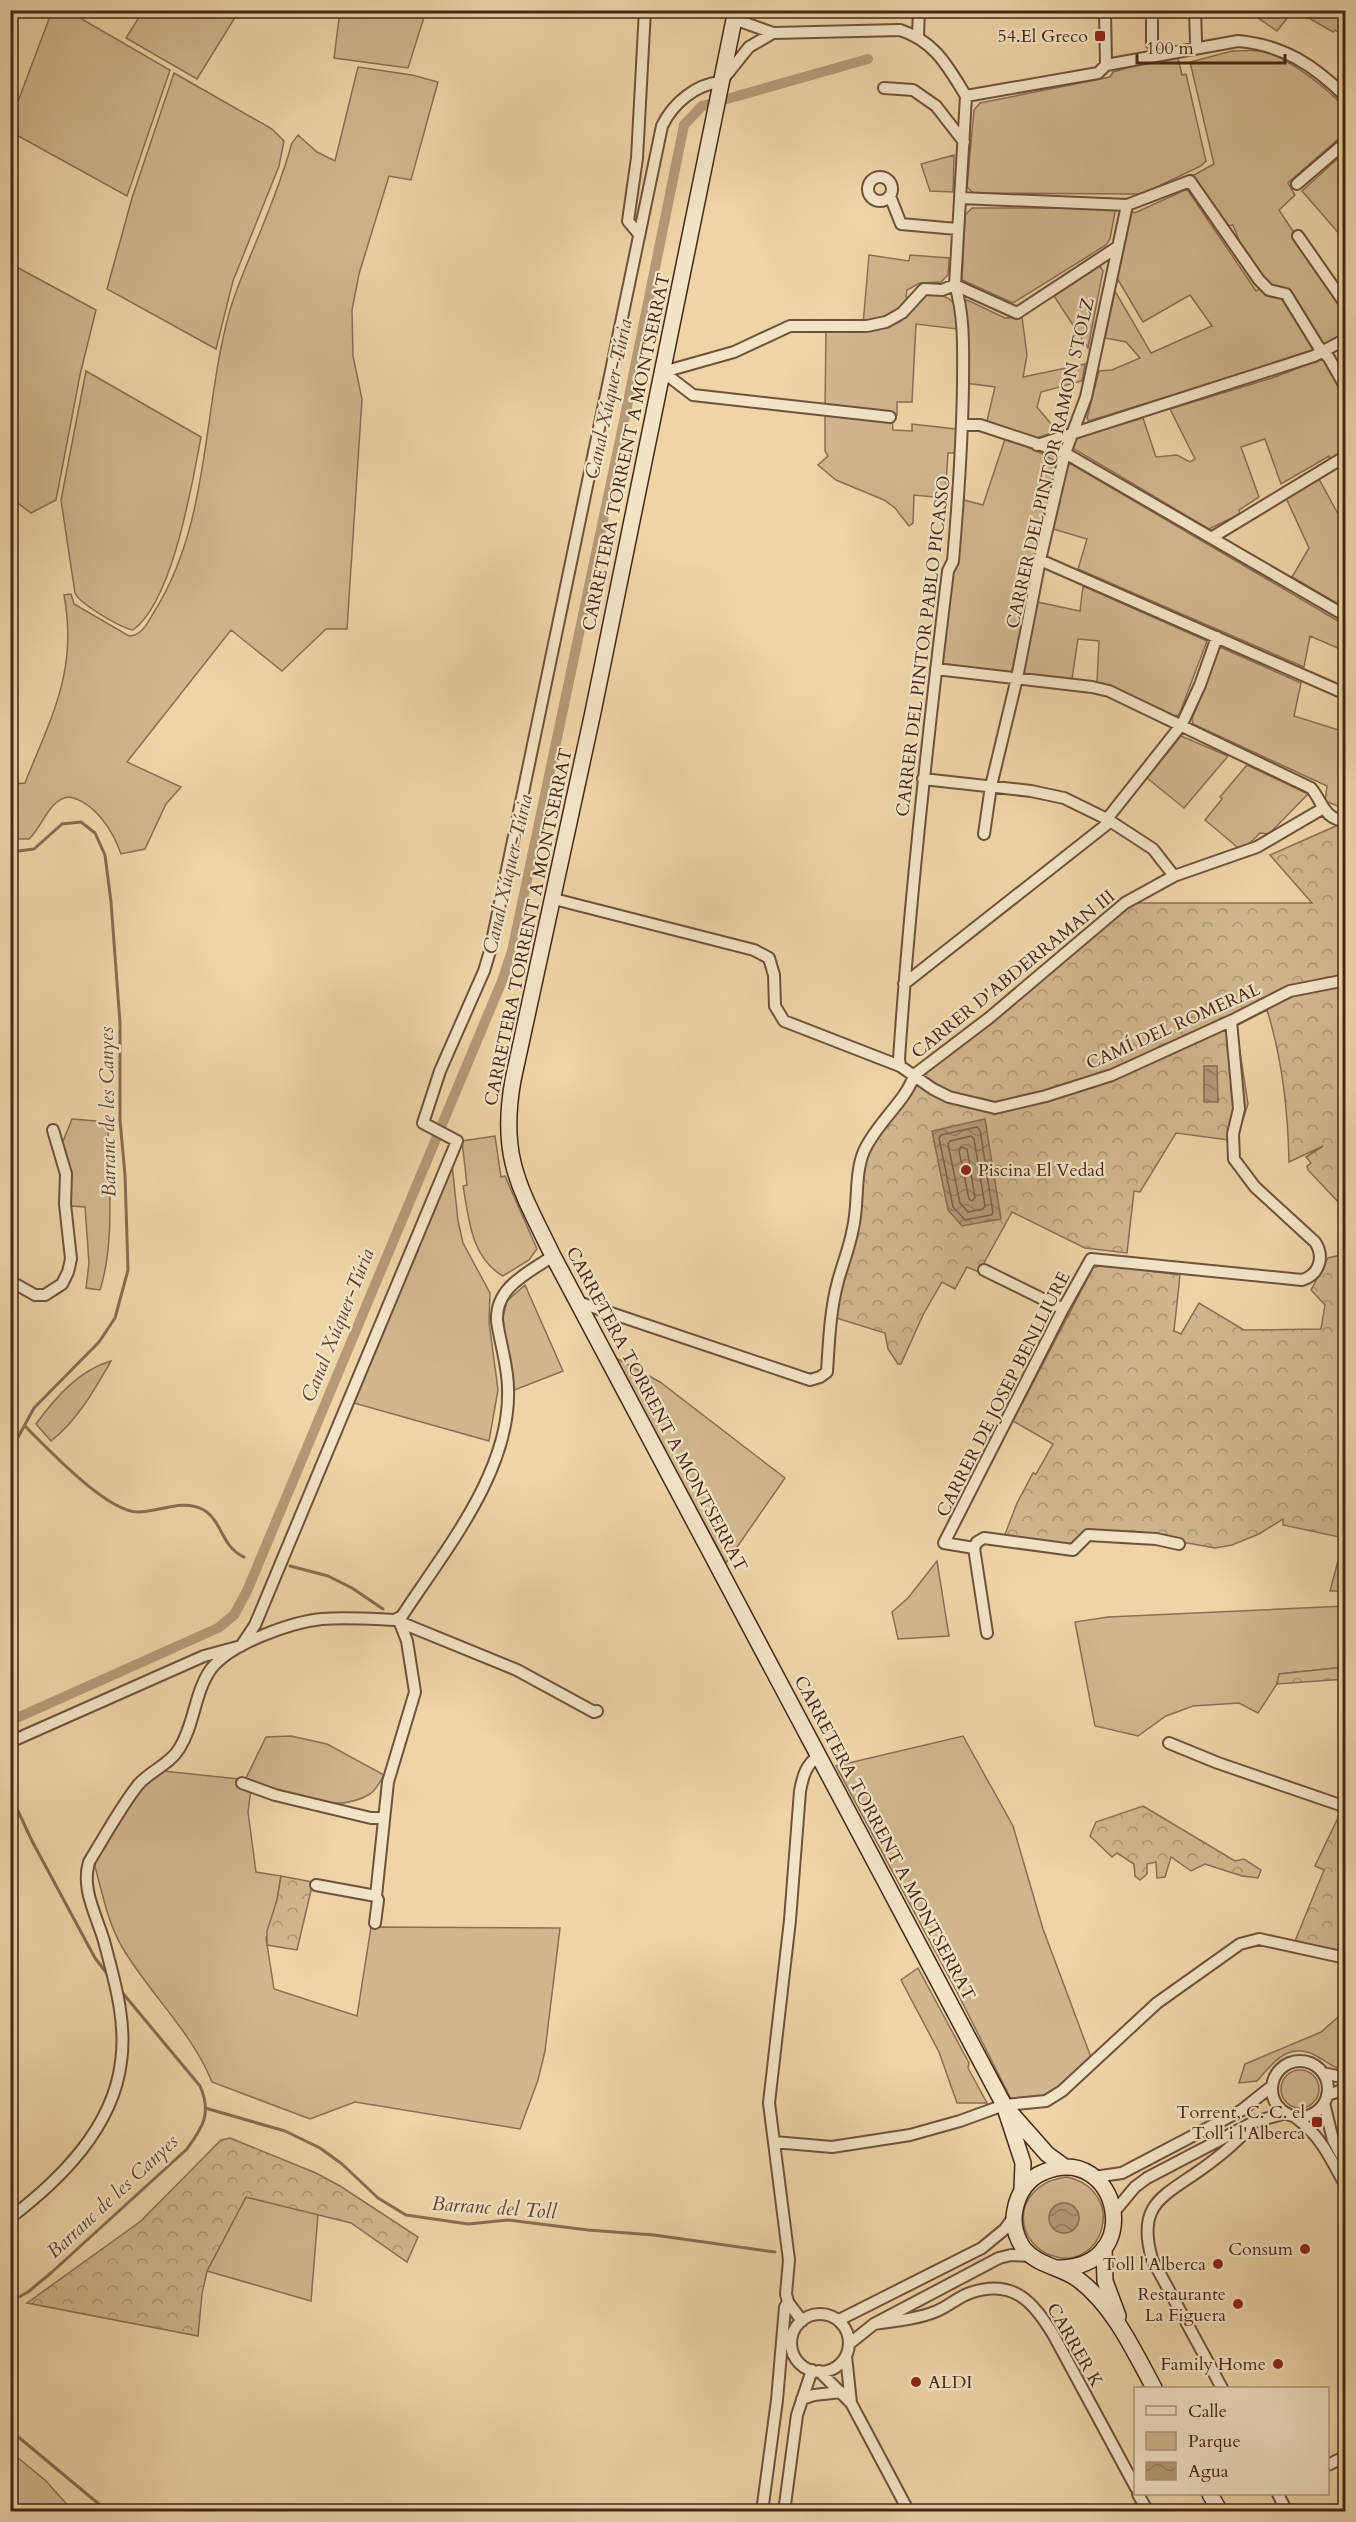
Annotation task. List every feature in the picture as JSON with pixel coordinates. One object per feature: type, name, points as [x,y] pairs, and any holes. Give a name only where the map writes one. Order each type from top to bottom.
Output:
[{"type":"main road","name":"CARRETERA TORRENT A MONTSERRAT","points":[[735,15],[554,899],[513,1080],[507,1128],[510,1154],[519,1185],[553,1256],[1004,2105]]},
{"type":"main road","points":[[1004,2105],[1047,2154],[1065,2167],[1094,2177],[1111,2199],[1114,2225],[1104,2248],[1106,2281],[1124,2333]]},
{"type":"main road","points":[[1004,2105],[1023,2163],[1022,2190]]},
{"type":"main road","points":[[1065,2167],[1041,2173],[1022,2190],[1016,2202],[1014,2216],[1018,2238],[1032,2256],[1043,2264],[1070,2274],[1101,2302],[1124,2333],[1153,2387]]},
{"type":"main road","points":[[1056,2268],[1083,2265],[1104,2248]]},
{"type":"main road","points":[[1211,2495],[1220,2511]]},
{"type":"street","points":[[638,232],[628,221],[637,158],[645,10]]},
{"type":"street","points":[[918,36],[919,10]]},
{"type":"street","points":[[1105,10],[1106,65]]},
{"type":"street","points":[[1152,10],[1152,44]]},
{"type":"street","points":[[1195,10],[1196,42]]},
{"type":"street","points":[[735,15],[773,33],[900,30],[918,36],[945,63],[966,96],[1098,73],[1106,65],[1238,41],[1260,43],[1278,48],[1305,63],[1346,96]]},
{"type":"street","points":[[10,2218],[47,2189],[80,2152],[105,2112],[118,2080],[123,2040],[116,1985],[88,1894],[86,1874],[89,1862],[139,1784],[178,1752],[188,1734],[202,1686],[211,1669],[222,1657],[241,1646],[255,1625],[457,1141],[423,1123],[440,1071],[484,971],[490,951],[657,142],[666,117],[680,101],[700,87],[710,83],[721,84],[749,47],[773,33]]},
{"type":"street","points":[[884,88],[913,90],[936,106],[964,142]]},
{"type":"street","name":"CARRER DEL PINTOR PABLO PICASSO","points":[[900,1066],[904,984],[923,779],[948,571],[953,561],[962,425],[963,359],[961,303],[955,285],[966,96]]},
{"type":"street","points":[[1297,184],[1346,142]]},
{"type":"street","points":[[961,198],[1127,205],[1190,181],[1259,280],[1269,290],[1287,294],[1346,388]]},
{"type":"street","points":[[890,196],[901,224],[957,229]]},
{"type":"street","name":"CARRER DEL PINTOR RAMON STOLZ","points":[[984,834],[991,786],[1017,678],[1040,560],[1065,453],[1075,432],[1086,398],[1127,205]]},
{"type":"street","points":[[1298,236],[1346,305]]},
{"type":"street","points":[[663,372],[734,352],[790,326],[867,326],[886,322],[902,314],[924,289],[942,290],[955,285],[1017,313],[1116,249]]},
{"type":"street","points":[[1036,445],[1314,356],[1346,339]]},
{"type":"street","points":[[663,372],[693,395],[890,417]]},
{"type":"street","points":[[962,425],[980,426],[1065,453],[1346,616]]},
{"type":"street","points":[[1211,538],[1346,456]]},
{"type":"street","points":[[1040,560],[1346,694]]},
{"type":"street","points":[[904,984],[1109,820],[1182,724],[1200,685],[1217,637]]},
{"type":"street","points":[[936,669],[1092,687],[1109,691],[1182,724],[1311,788],[1317,795],[1322,809],[1337,820],[1346,821]]},
{"type":"street","points":[[923,779],[1030,791],[1064,798],[1109,820],[1153,849],[1174,876]]},
{"type":"street","name":"CARRER D'ABDERRAMAN III","points":[[578,1302],[810,1380],[820,1377],[827,1372],[829,1326],[838,1282],[854,1226],[855,1195],[863,1152],[879,1124],[910,1090],[914,1075],[988,1018],[1125,903],[1174,876],[1257,847],[1322,809]]},
{"type":"street","name":"CAMÍ DEL ROMERAL","points":[[554,899],[754,950],[769,958],[774,975],[775,1006],[784,1021],[900,1066],[933,1089],[959,1100],[995,1108],[1012,1106],[1112,1075],[1231,1021],[1290,991],[1346,980]]},
{"type":"street","name":"CARRER DE JOSEP BENLLIURE","points":[[974,1548],[944,1543],[1063,1309],[1091,1259],[1302,1280],[1309,1278],[1320,1264],[1320,1249],[1276,1204],[1255,1187],[1234,1159],[1233,1134],[1239,1109],[1231,1021]]},
{"type":"street","points":[[10,1281],[35,1295],[45,1295],[62,1284],[68,1272],[71,1259],[65,1204],[66,1174],[53,1130]]},
{"type":"street","points":[[375,1923],[388,1782],[415,1692],[413,1670],[400,1620],[475,1503],[490,1474],[500,1442],[508,1389],[496,1309],[510,1285],[553,1256]]},
{"type":"street","points":[[984,1270],[1063,1309]]},
{"type":"street","points":[[987,1634],[974,1548],[977,1542],[984,1538],[1073,1550],[1088,1535],[1156,1539],[1179,1544]]},
{"type":"street","points":[[10,1742],[204,1656],[241,1646],[289,1627],[319,1620],[400,1620],[517,1670],[594,1712],[597,1711]]},
{"type":"street","points":[[1169,1743],[1218,1763],[1346,1807]]},
{"type":"street","points":[[801,2320],[788,2302],[786,2294],[789,2260],[769,2103],[790,1920],[800,1791],[807,1766],[819,1755]]},
{"type":"street","points":[[242,1783],[275,1795],[371,1818],[384,1818]]},
{"type":"street","points":[[316,1885],[376,1896]]},
{"type":"street","points":[[774,2142],[832,2147],[929,2130],[1004,2105],[1046,2102],[1062,2091],[1157,2003],[1240,1944],[1259,1939],[1346,1958]]},
{"type":"street","points":[[1094,2177],[1122,2173],[1242,2110],[1272,2086],[1278,2071],[1293,2061],[1310,2062],[1323,2073],[1327,2080],[1325,2099],[1333,2140],[1346,2164]]},
{"type":"street","points":[[1323,2073],[1346,2078]]},
{"type":"street","points":[[1272,2086],[1275,2102],[1313,2130],[1323,2143],[1346,2186]]},
{"type":"street","points":[[1114,2212],[1135,2187],[1147,2178],[1254,2122],[1291,2115],[1312,2114],[1325,2099],[1346,2089]]},
{"type":"street","points":[[1220,2387],[1152,2259],[1148,2244],[1148,2220],[1162,2196],[1217,2159],[1254,2122]]},
{"type":"street","points":[[10,2203],[22,2209]]},
{"type":"street","points":[[839,2320],[857,2313],[982,2248],[1005,2229],[1014,2216]]},
{"type":"street","points":[[849,2344],[874,2324],[999,2259],[1011,2255],[1032,2256]]},
{"type":"street","name":"CARRER K","points":[[874,2324],[938,2311],[969,2293],[987,2289],[1008,2289],[1027,2299],[1040,2312],[1054,2336],[1134,2484]]},
{"type":"street","points":[[762,2511],[777,2400],[784,2307],[788,2302]]},
{"type":"street","points":[[851,2403],[846,2356],[849,2344],[848,2334],[839,2320],[824,2314],[801,2320],[795,2328],[791,2341],[797,2360],[815,2371],[851,2403],[909,2511]]},
{"type":"street","points":[[815,2371],[836,2367],[846,2356]]},
{"type":"street","points":[[784,2511],[797,2415],[815,2371]]},
{"type":"street","points":[[802,2399],[814,2395],[841,2392]]},
{"type":"street","points":[[1329,2465],[1346,2456]]},
{"type":"street","points":[[1139,2495],[1148,2511]]},
{"type":"street","points":[[1279,2495],[1287,2511]]},
{"type":"street","points":[[1338,2511],[1346,2508]]},
{"type":"green space","points":[[52,11],[68,11],[170,70],[127,196],[11,132],[11,120]]},
{"type":"green space","points":[[143,11],[239,11],[197,79],[126,38]]},
{"type":"green space","points":[[340,11],[426,11],[408,68],[334,58]]},
{"type":"green space","points":[[1248,11],[1293,11],[1277,31]]},
{"type":"green space","points":[[1297,11],[1345,11],[1345,37],[1335,30],[1333,32]]},
{"type":"green space","points":[[1232,51],[1260,51],[1282,59],[1317,83],[1345,108],[1345,133],[1288,183],[1295,195],[1279,210],[1345,312],[1345,336],[1326,346],[1321,345],[1291,294],[1272,287],[1262,279],[1241,245],[1233,225],[1227,226],[1192,176],[1214,164],[1190,62]]},
{"type":"green space","points":[[1177,54],[1182,75],[1186,74],[1206,161],[1201,166],[1142,194],[973,193],[967,187],[974,110],[980,103],[1110,77],[1113,72]]},
{"type":"green space","points":[[358,67],[412,75],[438,82],[411,180],[389,176],[359,274],[352,310],[353,356],[362,399],[347,629],[326,629],[282,671],[231,630],[127,762],[181,787],[166,804],[145,849],[121,854],[108,827],[95,811],[69,797],[62,799],[51,808],[29,839],[11,839],[11,792],[14,784],[25,783],[53,713],[65,670],[68,646],[64,595],[71,594],[74,604],[129,636],[138,634],[154,612],[172,577],[186,541],[196,503],[221,348],[237,288],[275,195],[292,143],[298,135],[317,152],[335,161]]},
{"type":"green space","points":[[174,73],[272,129],[284,141],[279,166],[233,281],[216,349],[107,289],[132,198]]},
{"type":"green space","points":[[1345,152],[1345,234],[1342,237],[1302,191]]},
{"type":"green space","points":[[954,155],[953,192],[930,191],[921,164]]},
{"type":"green space","points":[[1187,189],[1256,291],[1262,288],[1285,296],[1315,346],[1314,351],[1089,421],[1087,418],[1099,371],[1112,370],[1140,358],[1126,342],[1105,338],[1115,291],[1151,353],[1212,326],[1190,295],[1143,322],[1117,278],[1131,210],[1135,213]]},
{"type":"green space","points":[[972,208],[1113,208],[1115,212],[1110,239],[1106,245],[1013,303],[962,280],[965,215]]},
{"type":"green space","points":[[869,255],[909,261],[910,255],[949,258],[948,275],[941,282],[920,283],[907,290],[906,297],[910,298],[897,315],[863,325]]},
{"type":"green space","points":[[11,264],[96,310],[80,375],[56,500],[31,513],[11,498]]},
{"type":"green space","points":[[1100,266],[1103,271],[1088,348],[1054,296]]},
{"type":"green space","points":[[925,293],[943,296],[952,301],[956,311],[957,329],[916,324],[912,402],[897,402],[897,415],[825,409],[826,329],[894,324],[905,318]]},
{"type":"green space","points":[[964,300],[1005,318],[1022,317],[1027,355],[1023,377],[1085,364],[1082,381],[1041,392],[1037,407],[1057,431],[1034,439],[986,425],[995,387],[965,383]]},
{"type":"green space","points":[[1325,359],[1345,397],[1345,454],[1332,462],[1329,456],[1281,484],[1265,439],[1241,447],[1259,497],[1239,510],[1240,514],[1209,529],[1071,447],[1075,438],[1143,418],[1156,457],[1177,455],[1190,462],[1195,459],[1170,409],[1272,378]]},
{"type":"green space","points":[[86,371],[201,437],[186,511],[170,569],[147,615],[133,630],[101,615],[78,598],[75,593],[61,500]]},
{"type":"green space","points":[[825,414],[892,419],[893,430],[912,431],[912,424],[956,429],[955,453],[948,453],[945,498],[914,495],[913,523],[909,526],[895,508],[884,500],[836,480],[818,465],[828,456],[825,451]]},
{"type":"green space","points":[[1006,436],[1058,462],[1012,670],[1010,672],[940,665],[955,562],[960,499],[983,505]]},
{"type":"green space","points":[[1071,464],[1345,625],[1345,651],[1310,636],[1304,667],[1078,569],[1087,539],[1053,529],[1067,466]]},
{"type":"green space","points":[[1319,479],[1337,512],[1345,508],[1345,536],[1340,554],[1345,558],[1345,608],[1292,577],[1309,548],[1286,498]]},
{"type":"green space","points":[[1083,586],[1207,641],[1179,715],[1175,716],[1097,682],[1099,641],[1078,639],[1072,679],[1022,673],[1037,602],[1080,611]]},
{"type":"green space","points":[[1220,647],[1301,683],[1294,716],[1345,732],[1345,809],[1325,801],[1327,786],[1193,724],[1192,719]]},
{"type":"green space","points":[[1181,736],[1228,756],[1184,808],[1147,778]]},
{"type":"green space","points":[[1247,765],[1308,794],[1269,834],[1260,833],[1242,851],[1205,820],[1222,799],[1220,797]]},
{"type":"green space","points":[[1345,822],[1345,1209],[1308,1170],[1307,1166],[1311,1163],[1306,1157],[1323,1146],[1289,1162],[1283,1085],[1277,1047],[1267,1010],[1236,1026],[1248,1104],[1236,1141],[1176,1133],[1140,1192],[1134,1191],[1127,1253],[1085,1248],[1012,1212],[979,1272],[967,1267],[955,1289],[942,1282],[923,1315],[901,1364],[898,1364],[888,1349],[885,1333],[833,1317],[863,1153],[914,1075],[1125,903],[1312,903],[1270,855]]},
{"type":"green space","points":[[72,1119],[108,1122],[110,1229],[108,1250],[100,1290],[86,1288],[89,1263],[85,1207],[71,1206],[75,1260],[73,1272],[69,1284],[61,1292],[48,1298],[42,1290],[53,1285],[60,1278],[66,1256],[62,1144]]},
{"type":"green space","points":[[495,1136],[501,1177],[505,1176],[537,1249],[529,1260],[503,1276],[484,1259],[473,1237],[463,1186],[467,1185],[462,1141]]},
{"type":"green space","points":[[452,1164],[458,1221],[463,1243],[490,1293],[489,1322],[498,1390],[489,1441],[354,1403]]},
{"type":"green space","points":[[1345,1254],[1345,1591],[1330,1591],[1344,1538],[1283,1525],[1283,1519],[1259,1534],[1232,1545],[1215,1548],[1088,1531],[1072,1545],[1004,1537],[1017,1503],[1033,1473],[1036,1474],[1053,1444],[1013,1421],[1093,1268],[1102,1265],[1180,1275],[1174,1331],[1181,1334],[1199,1303],[1244,1330],[1321,1329],[1325,1305],[1311,1290],[1328,1258]]},
{"type":"green space","points":[[525,1285],[563,1371],[512,1391],[503,1317],[507,1301]]},
{"type":"green space","points":[[614,1357],[660,1382],[785,1478],[726,1563]]},
{"type":"green space","points":[[111,1361],[77,1414],[51,1441],[36,1424],[51,1404],[78,1378],[99,1365]]},
{"type":"green space","points":[[937,1561],[949,1636],[898,1639],[892,1612],[908,1598]]},
{"type":"green space","points":[[1345,1606],[1345,1667],[1279,1674],[1277,1684],[1258,1713],[1239,1703],[1193,1706],[1166,1716],[1138,1736],[1095,1726],[1075,1622],[1108,1617]]},
{"type":"green space","points":[[1345,1667],[1345,1679],[1277,1684],[1279,1674]]},
{"type":"green space","points":[[291,1736],[327,1744],[384,1775],[370,1794],[340,1803],[307,1800],[245,1780],[266,1737]]},
{"type":"green space","points":[[963,1736],[1013,1826],[1043,1929],[1092,2060],[1054,2094],[1040,2098],[1011,2099],[956,1990],[836,1766]]},
{"type":"green space","points":[[163,1771],[239,1779],[251,1789],[248,1812],[256,1872],[281,1876],[266,1938],[274,1989],[357,2016],[371,1927],[560,1928],[545,2051],[538,2080],[520,2129],[355,2102],[310,2119],[212,2082],[182,2029],[122,1947],[109,1916],[94,1863],[142,1788]]},
{"type":"green space","points":[[1345,1803],[1345,1954],[1295,1941],[1324,1870],[1315,1866]]},
{"type":"green space","points":[[1143,1806],[1235,1861],[1244,1859],[1261,1870],[1258,1878],[1242,1876],[1205,1864],[1191,1871],[1171,1857],[1165,1877],[1157,1878],[1156,1862],[1147,1864],[1147,1874],[1140,1880],[1135,1876],[1134,1864],[1117,1853],[1112,1857],[1090,1836],[1096,1822]]},
{"type":"green space","points":[[281,1876],[313,1882],[297,1950],[267,1945],[267,1931],[277,1900]]},
{"type":"green space","points":[[918,1968],[969,2063],[968,2068],[987,2103],[957,2103],[939,2052],[901,1980]]},
{"type":"green space","points":[[1345,2011],[1345,2070],[1300,2051],[1284,2055],[1257,2081],[1239,2083],[1245,2064],[1321,2032]]},
{"type":"green space","points":[[1300,2070],[1313,2076],[1319,2089],[1313,2102],[1300,2108],[1287,2102],[1281,2089],[1287,2076]]},
{"type":"green space","points":[[230,2138],[316,2173],[418,2237],[407,2262],[351,2223],[246,2197],[207,2271],[198,2336],[27,2303],[141,2221],[221,2140]]},
{"type":"green space","points":[[1067,2177],[1086,2185],[1098,2198],[1103,2214],[1102,2229],[1095,2243],[1083,2253],[1068,2258],[1050,2255],[1038,2248],[1027,2233],[1023,2219],[1024,2209],[1033,2193],[1048,2182]]},
{"type":"green space","points":[[246,2197],[318,2214],[311,2301],[207,2271]]},
{"type":"green space","points":[[11,2452],[46,2481],[73,2511],[26,2511],[11,2503]]},
{"type":"water","points":[[1204,1066],[1217,1066],[1218,1102],[1204,1102]]},
{"type":"water","name":"Piscina El Vedad","points":[[985,1119],[1001,1219],[962,1226],[948,1210],[932,1131]]},
{"type":"water","points":[[1064,2203],[1075,2207],[1079,2218],[1075,2229],[1064,2233],[1053,2229],[1049,2218],[1053,2207]]},
{"type":"waterway","name":"Canal Xúquer-Túria","points":[[10,1721],[218,1628],[234,1615],[247,1591],[502,981],[512,951],[684,125],[702,106],[868,59]]},
{"type":"waterway","name":"Barranc de les Canyes","points":[[10,852],[34,849],[62,824],[81,822],[95,833],[105,855],[120,1023],[120,1120],[125,1175],[128,1270],[115,1318],[99,1342],[34,1408],[10,1452]]},
{"type":"waterway","points":[[25,1426],[62,1463],[110,1502],[138,1512],[186,1505],[202,1509],[214,1520],[230,1546],[244,1557]]},
{"type":"waterway","points":[[290,1566],[328,1576],[352,1588],[383,1609]]},
{"type":"waterway","name":"Barranc de les Canyes","points":[[10,1794],[32,1841],[95,1958],[109,1976]]},
{"type":"waterway","name":"Barranc de les Canyes","points":[[10,2302],[28,2292],[52,2272],[187,2149],[204,2119],[205,2104],[200,2086],[121,1991]]},
{"type":"waterway","name":"Barranc del Toll","points":[[205,2108],[285,2131],[320,2148],[342,2164],[378,2198],[406,2215],[468,2224],[508,2220],[654,2235],[775,2252]]},
{"type":"waterway","name":"Barranc de les Canyes","points":[[10,2430],[100,2505],[104,2512]]},
{"type":"place","name":"54.El Greco","points":[[1100,36]]},
{"type":"place","name":"Piscina El Vedad","points":[[966,1170]]},
{"type":"place","name":"Torrent, C. C. el Toll i l'Alberca","points":[[1317,2122]]},
{"type":"place","name":"Consum","points":[[1305,2249]]},
{"type":"place","name":"Toll l'Alberca","points":[[1218,2264]]},
{"type":"place","name":"Restaurante La Figuera","points":[[1238,2304]]},
{"type":"place","name":"Family Home","points":[[1278,2364]]},
{"type":"place","name":"ALDI","points":[[916,2382]]}]
